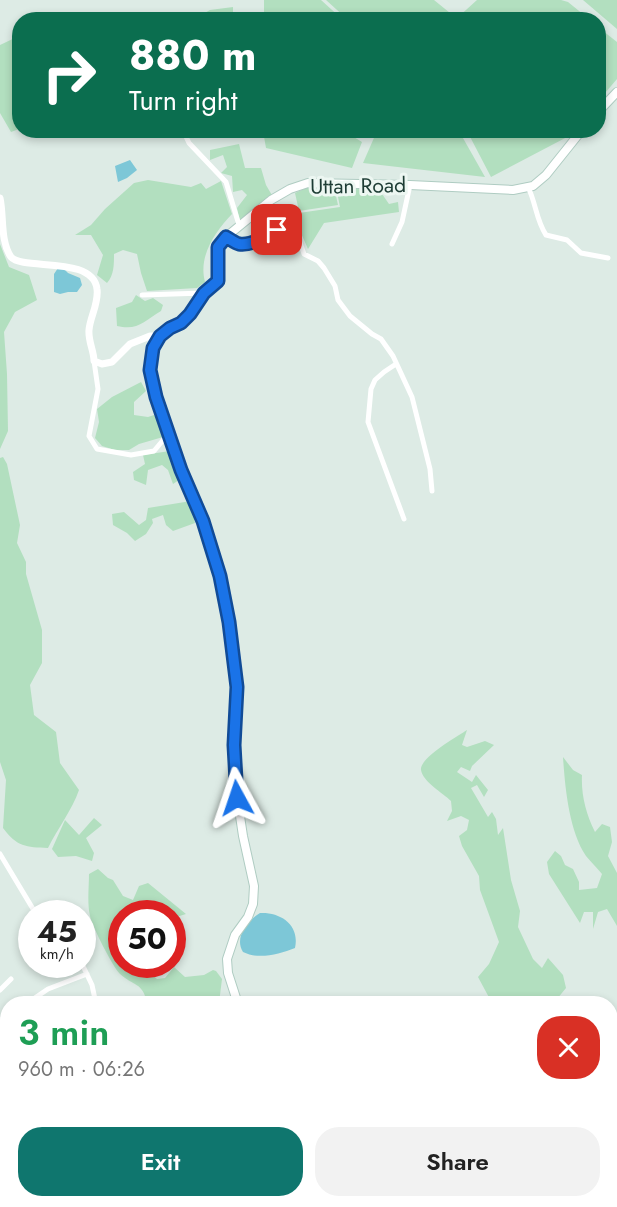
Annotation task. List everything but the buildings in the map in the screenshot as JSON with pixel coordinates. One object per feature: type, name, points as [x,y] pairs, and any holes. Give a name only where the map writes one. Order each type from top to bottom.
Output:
[{"type":"main road","points":[[606,104],[617,92]]},
{"type":"main road","points":[[528,187],[533,186],[546,175],[576,138]]},
{"type":"main road","name":"Uttan Road","points":[[226,237],[271,200],[290,189],[308,183],[513,190],[528,187]]},
{"type":"main road","points":[[226,237],[218,247],[218,281],[204,293],[181,323],[160,336],[153,348],[150,370],[168,433],[203,521],[220,576],[236,672],[235,783],[254,886],[253,904],[248,917],[235,935],[227,959],[228,972],[236,996]]},
{"type":"street","points":[[187,138],[226,182],[239,225]]},
{"type":"street","points":[[392,243],[402,222],[410,185]]},
{"type":"street","points":[[528,187],[534,199],[539,222],[546,235],[567,240],[580,253],[608,258]]},
{"type":"street","points":[[0,198],[6,248],[11,256],[21,262],[56,264],[76,269],[95,283],[97,290],[89,328],[98,388],[89,436],[97,449],[131,455],[154,451],[168,433]]},
{"type":"street","points":[[226,237],[239,244],[247,243],[277,230],[290,228],[298,237],[304,254],[318,261],[324,268],[335,286],[338,300],[350,316],[381,339],[393,356],[412,398],[430,470],[432,491]]},
{"type":"street","points":[[142,295],[204,293]]},
{"type":"street","points":[[94,361],[102,364],[112,362],[130,344],[150,336],[160,336]]},
{"type":"street","points":[[396,364],[384,372],[371,389],[368,422],[404,519]]},
{"type":"street","points":[[0,854],[28,900]]},
{"type":"street","points":[[37,996],[48,988],[76,978]]},
{"type":"street","points":[[89,978],[94,996]]},
{"type":"street","points":[[0,990],[10,979]]},
{"type":"green space","points":[[264,0],[321,0],[334,12],[264,12]]},
{"type":"green space","points":[[326,0],[434,0],[449,12],[339,12]]},
{"type":"green space","points":[[477,0],[561,0],[568,2],[580,12],[464,12]]},
{"type":"green space","points":[[583,0],[617,0],[617,29],[606,20],[606,12],[597,12]]},
{"type":"green space","points":[[233,7],[233,12],[206,12]]},
{"type":"green space","points":[[606,33],[617,42],[617,79],[606,92]]},
{"type":"green space","points":[[12,39],[11,132],[0,113],[0,45]]},
{"type":"green space","points":[[264,138],[355,138],[362,142],[352,168],[266,148]]},
{"type":"green space","points":[[374,138],[463,138],[485,177],[363,163]]},
{"type":"green space","points":[[471,138],[565,138],[491,177]]},
{"type":"green space","points":[[239,144],[245,168],[261,168],[266,185],[273,197],[240,222],[237,208],[247,195],[242,190],[233,192],[232,176],[221,173],[227,167],[223,155],[210,160],[210,150]]},
{"type":"green space","points":[[148,180],[191,187],[201,183],[206,189],[221,181],[232,214],[210,245],[204,263],[205,282],[197,288],[147,291],[137,254],[123,250],[114,254],[114,266],[107,283],[97,275],[103,255],[91,235],[75,235],[91,225],[134,183]]},
{"type":"green space","points":[[334,187],[338,205],[299,211],[295,193],[306,188]]},
{"type":"green space","points":[[336,187],[380,191],[389,204],[398,202],[399,212],[324,223],[308,249],[297,224],[299,213],[340,207]]},
{"type":"green space","points":[[0,244],[9,267],[29,275],[37,300],[15,312],[4,332],[8,431],[0,449]]},
{"type":"green space","points":[[136,295],[145,301],[153,298],[163,305],[161,311],[136,326],[117,326],[116,308],[132,302]]},
{"type":"green space","points":[[141,382],[146,391],[134,402],[134,415],[148,417],[154,415],[162,424],[163,437],[139,444],[129,450],[115,450],[102,446],[95,438],[99,422],[97,409],[112,397]]},
{"type":"green space","points":[[170,451],[179,480],[173,484],[168,470],[162,465],[148,470],[146,485],[134,480],[133,472],[145,464],[143,455]]},
{"type":"green space","points":[[3,457],[7,464],[20,525],[17,543],[26,562],[26,574],[42,630],[42,663],[30,685],[34,715],[56,732],[60,763],[79,790],[48,848],[22,845],[3,828],[6,780],[0,762],[0,458]]},
{"type":"green space","points":[[191,501],[195,523],[173,531],[166,525],[163,515],[152,519],[153,523],[146,534],[135,541],[113,525],[112,514],[124,512],[139,525],[146,520],[148,508]]},
{"type":"green space","points":[[467,730],[462,745],[467,747],[485,741],[494,745],[472,766],[470,771],[461,767],[457,772],[472,782],[476,775],[488,790],[484,797],[477,785],[471,788],[488,817],[492,812],[496,819],[498,835],[503,828],[511,880],[520,911],[518,927],[533,959],[542,968],[548,958],[563,975],[566,988],[559,996],[488,996],[478,977],[489,964],[499,942],[480,890],[479,876],[459,836],[467,830],[469,820],[461,816],[447,821],[452,811],[451,801],[429,783],[421,770],[426,760]]},
{"type":"green space","points":[[563,757],[573,770],[582,775],[585,804],[595,832],[602,824],[610,827],[612,842],[608,856],[617,873],[617,926],[607,909],[598,912],[593,929],[593,912],[584,912],[580,923],[549,874],[547,862],[555,851],[561,856],[565,865],[573,869],[579,882],[579,890],[597,888],[602,874],[580,846],[572,822]]},
{"type":"green space","points":[[94,818],[102,825],[86,838],[94,853],[92,861],[76,856],[58,857],[52,849],[65,820],[79,835]]},
{"type":"green space","points":[[98,869],[113,880],[123,896],[133,900],[108,900],[108,954],[96,930],[96,900],[88,900],[89,874]]},
{"type":"green space","points":[[148,883],[169,900],[133,900],[139,886]]},
{"type":"green space","points":[[213,970],[222,979],[220,996],[145,996],[137,985],[125,978],[186,978],[204,975]]},
{"type":"water","points":[[130,160],[137,170],[118,182],[115,166]]},
{"type":"water","points":[[58,268],[80,278],[82,285],[77,292],[60,294],[54,292],[54,274]]},
{"type":"water","points":[[260,913],[275,915],[287,921],[295,933],[295,948],[262,956],[243,952],[240,941],[243,930]]},
{"type":"route","points":[[237,798],[234,745],[237,702],[236,672],[220,576],[203,521],[181,470],[156,397],[150,370],[153,348],[160,336],[181,323],[204,293],[218,281],[218,247],[226,237],[239,244],[247,243],[277,230]]}]
